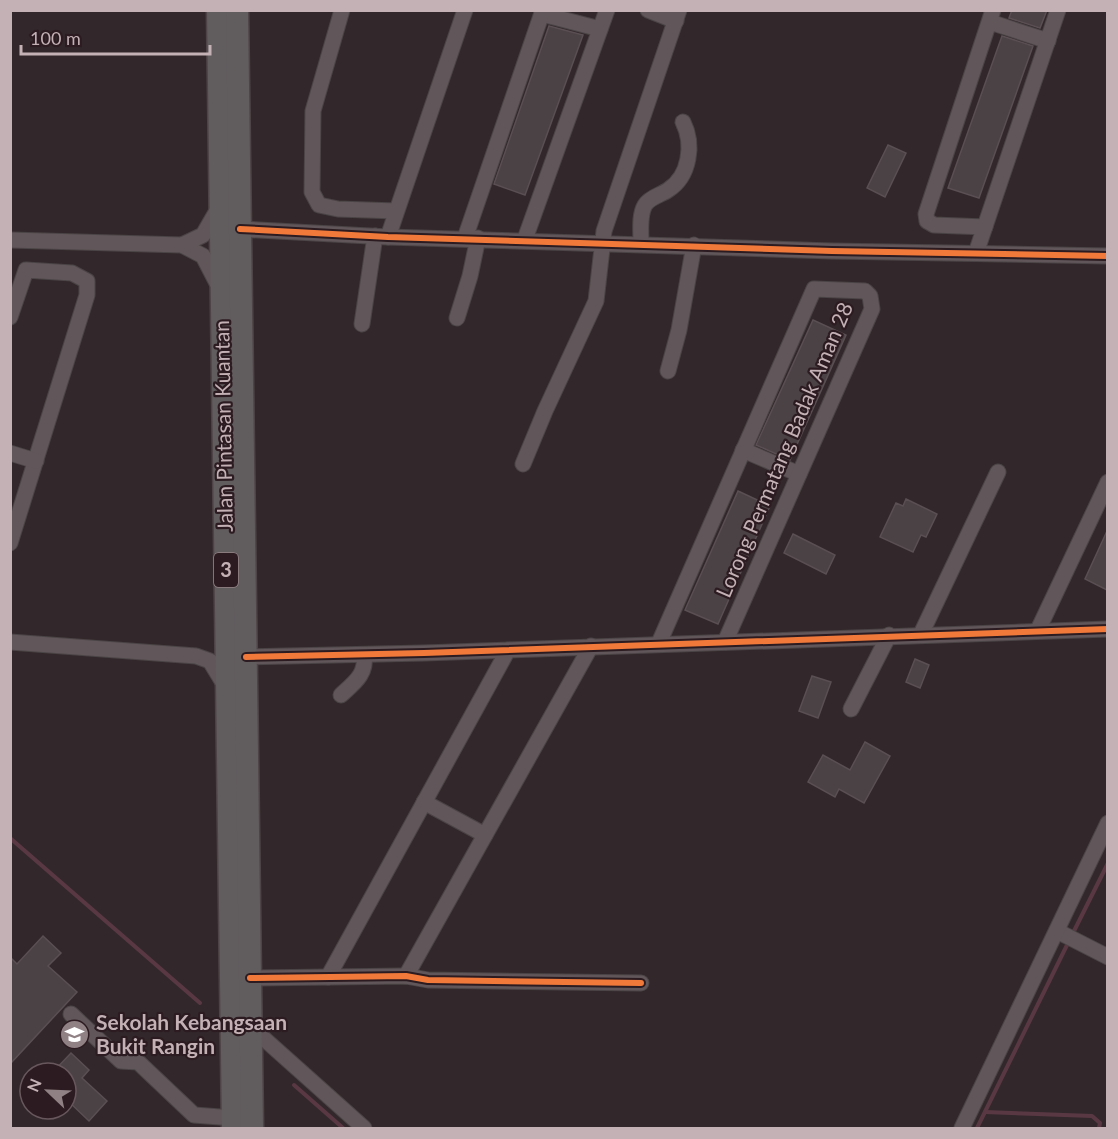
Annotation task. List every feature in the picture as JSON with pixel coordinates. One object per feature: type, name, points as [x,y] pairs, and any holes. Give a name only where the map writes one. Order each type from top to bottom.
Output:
[{"type":"highway","name":"Jalan Pintasan Kuantan","points":[[218,10],[226,624],[240,1125]]},
{"type":"highway","name":"Jalan Pintasan Kuantan","points":[[237,10],[251,1027],[240,1125]]},
{"type":"street","points":[[342,10],[313,111],[312,192],[319,205],[338,209],[396,211]]},
{"type":"street","points":[[362,324],[381,236],[396,211],[465,10]]},
{"type":"street","points":[[525,239],[607,10]]},
{"type":"street","points":[[523,464],[545,411],[590,319],[596,301],[602,242],[677,16],[648,10]]},
{"type":"street","points":[[976,253],[1058,10]]},
{"type":"street","points":[[457,318],[474,244],[543,12],[600,29]]},
{"type":"street","points":[[985,227],[934,225],[927,221],[926,213],[992,16],[1048,41]]},
{"type":"street","points":[[641,243],[642,214],[646,204],[675,185],[685,169],[689,140],[683,122]]},
{"type":"street","points":[[182,245],[202,235],[214,218],[220,202]]},
{"type":"street","points":[[240,229],[381,236],[474,244],[525,239],[1107,256]]},
{"type":"street","points":[[10,240],[182,245],[202,256],[209,264],[222,297]]},
{"type":"street","points":[[668,371],[679,330],[694,245]]},
{"type":"street","points":[[10,317],[26,270],[78,274],[87,281],[89,287],[10,543]]},
{"type":"street","name":"Lorong Permatang Badak Aman 28","points":[[725,642],[872,309],[870,296],[866,291],[814,289],[743,450]]},
{"type":"street","points":[[659,643],[743,450],[799,474]]},
{"type":"street","points":[[10,453],[36,461]]},
{"type":"street","points":[[921,634],[998,472]]},
{"type":"street","points":[[1038,630],[1107,482]]},
{"type":"street","points":[[196,656],[215,647],[226,624]]},
{"type":"street","points":[[246,657],[364,655],[1107,629]]},
{"type":"street","points":[[851,709],[889,635]]},
{"type":"street","points":[[10,642],[196,656],[210,661],[216,667],[228,693]]},
{"type":"street","points":[[406,976],[591,646]]},
{"type":"street","points":[[328,977],[508,650]]},
{"type":"street","points":[[341,695],[361,675],[365,664],[364,655]]},
{"type":"street","points":[[424,802],[485,835]]},
{"type":"street","points":[[962,1128],[1107,823]]},
{"type":"street","points":[[1057,931],[1107,957]]},
{"type":"street","points":[[250,978],[406,976],[428,980],[641,984]]},
{"type":"street","points":[[71,1014],[122,1061],[138,1062],[194,1115],[240,1125]]},
{"type":"street","points":[[251,1027],[364,1128]]},
{"type":"building","points":[[1012,10],[1047,10],[1040,28],[1009,18]]},
{"type":"building","points":[[549,26],[583,35],[525,195],[494,184]]},
{"type":"building","points":[[1002,36],[1033,46],[979,198],[948,188]]},
{"type":"building","points":[[888,145],[906,153],[885,197],[867,188]]},
{"type":"building","points":[[813,320],[846,335],[790,460],[756,445]]},
{"type":"building","points":[[738,491],[770,506],[718,624],[685,610]]},
{"type":"building","points":[[906,499],[937,514],[926,537],[921,535],[913,552],[880,537],[896,503],[903,506]]},
{"type":"building","points":[[1107,531],[1107,590],[1085,579]]},
{"type":"building","points":[[793,534],[835,555],[826,574],[784,553]]},
{"type":"building","points":[[915,659],[929,665],[920,688],[906,682]]},
{"type":"building","points":[[812,676],[831,682],[818,718],[799,711]]},
{"type":"building","points":[[865,742],[890,756],[864,803],[839,789],[835,797],[808,782],[823,755],[850,770]]},
{"type":"building","points":[[43,936],[61,953],[48,966],[77,992],[10,1064],[10,957],[17,964]]},
{"type":"building","points":[[71,1053],[89,1070],[82,1078],[107,1101],[89,1121],[78,1110],[78,1061],[63,1061]]},
{"type":"waterway","points":[[10,838],[200,1003]]},
{"type":"waterway","points":[[1072,935],[1108,863]]},
{"type":"waterway","points":[[977,1128],[1069,941]]},
{"type":"waterway","points":[[294,1085],[343,1128]]},
{"type":"waterway","points":[[985,1112],[1092,1116],[1100,1123],[1099,1128]]},
{"type":"cycle path","points":[[240,229],[388,237],[832,251],[1108,256]]},
{"type":"cycle path","points":[[246,657],[1108,629]]},
{"type":"cycle path","points":[[250,978],[406,976],[428,980],[641,983]]},
{"type":"place","name":"Sekolah Kebangsaan Bukit Rangin","points":[[75,1035]]}]
